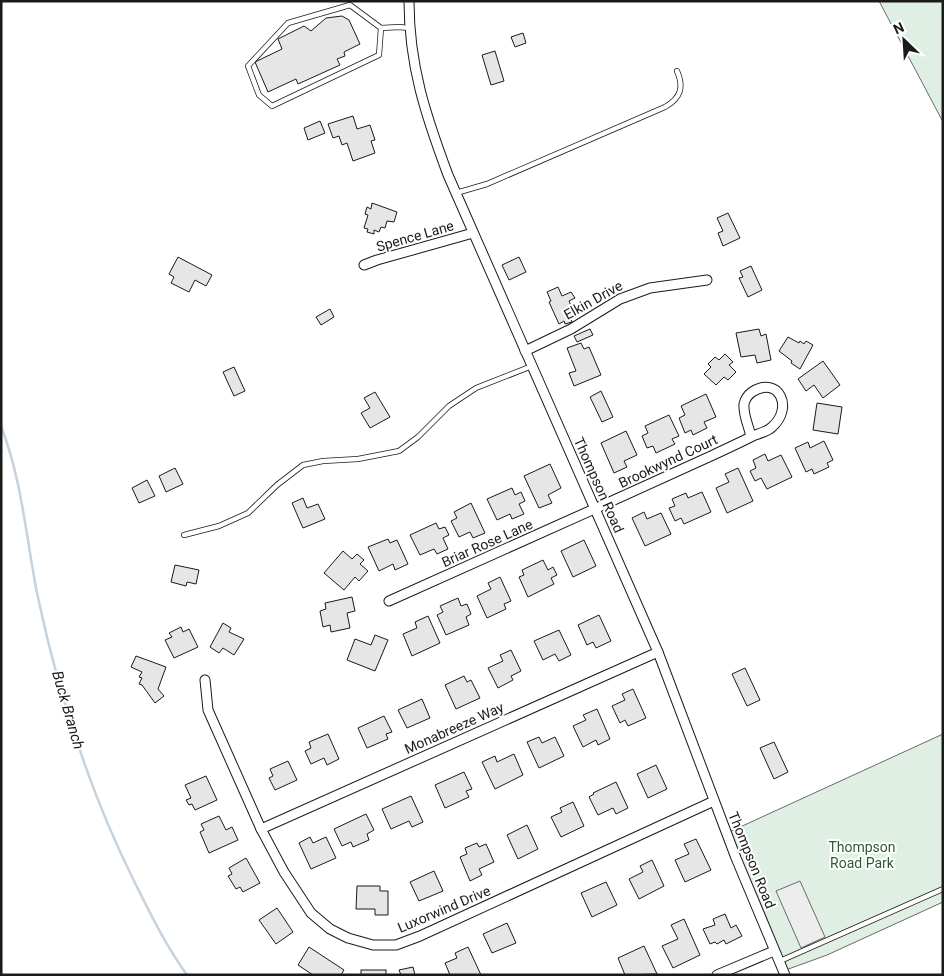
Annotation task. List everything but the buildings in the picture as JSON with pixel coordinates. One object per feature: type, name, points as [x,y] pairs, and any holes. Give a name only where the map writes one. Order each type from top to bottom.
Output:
[{"type":"street","name":"Thompson Road","points":[[409,1],[415,70],[425,111],[456,193],[658,652],[714,801],[785,975]]},
{"type":"street","name":"Spence Lane","points":[[364,265],[473,234]]},
{"type":"street","name":"Elkin Drive","points":[[525,351],[571,329],[620,299],[650,288],[707,280]]},
{"type":"street","name":"Brookwynd Court","points":[[596,509],[772,428],[783,414],[784,405],[777,391],[762,387],[747,396],[744,402],[744,412],[751,437]]},
{"type":"street","name":"Briar Rose Lane","points":[[389,601],[596,509]]},
{"type":"street","name":"Monabreeze Way","points":[[261,829],[658,652]]},
{"type":"street","name":"Luxorwind Drive","points":[[205,680],[208,710],[261,829],[284,872],[311,913],[330,929],[348,938],[373,945],[396,945],[440,928],[714,801]]},
{"type":"street","points":[[717,975],[774,951]]},
{"type":"lane","points":[[381,28],[379,55],[272,106],[258,95],[248,66],[288,23],[350,5],[381,28],[410,28]]},
{"type":"lane","points":[[456,193],[486,184],[665,107],[676,99],[680,93],[682,84],[677,71]]},
{"type":"lane","points":[[184,534],[219,526],[248,513],[277,485],[303,465],[323,461],[358,459],[399,451],[418,437],[448,406],[476,388],[532,366]]},
{"type":"lane","points":[[778,961],[943,889]]},
{"type":"green space","points":[[879,1],[943,1],[943,122]]},
{"type":"green space","name":"Thompson Road Park","points":[[943,734],[943,902],[827,955],[783,971],[727,833]]},
{"type":"shaded area","points":[[800,881],[825,937],[801,948],[776,891]]},
{"type":"waterway","name":"Buck Branch","points":[[1,426],[19,488],[45,630],[65,704],[89,777],[118,848],[135,883],[159,930],[187,975]]}]
